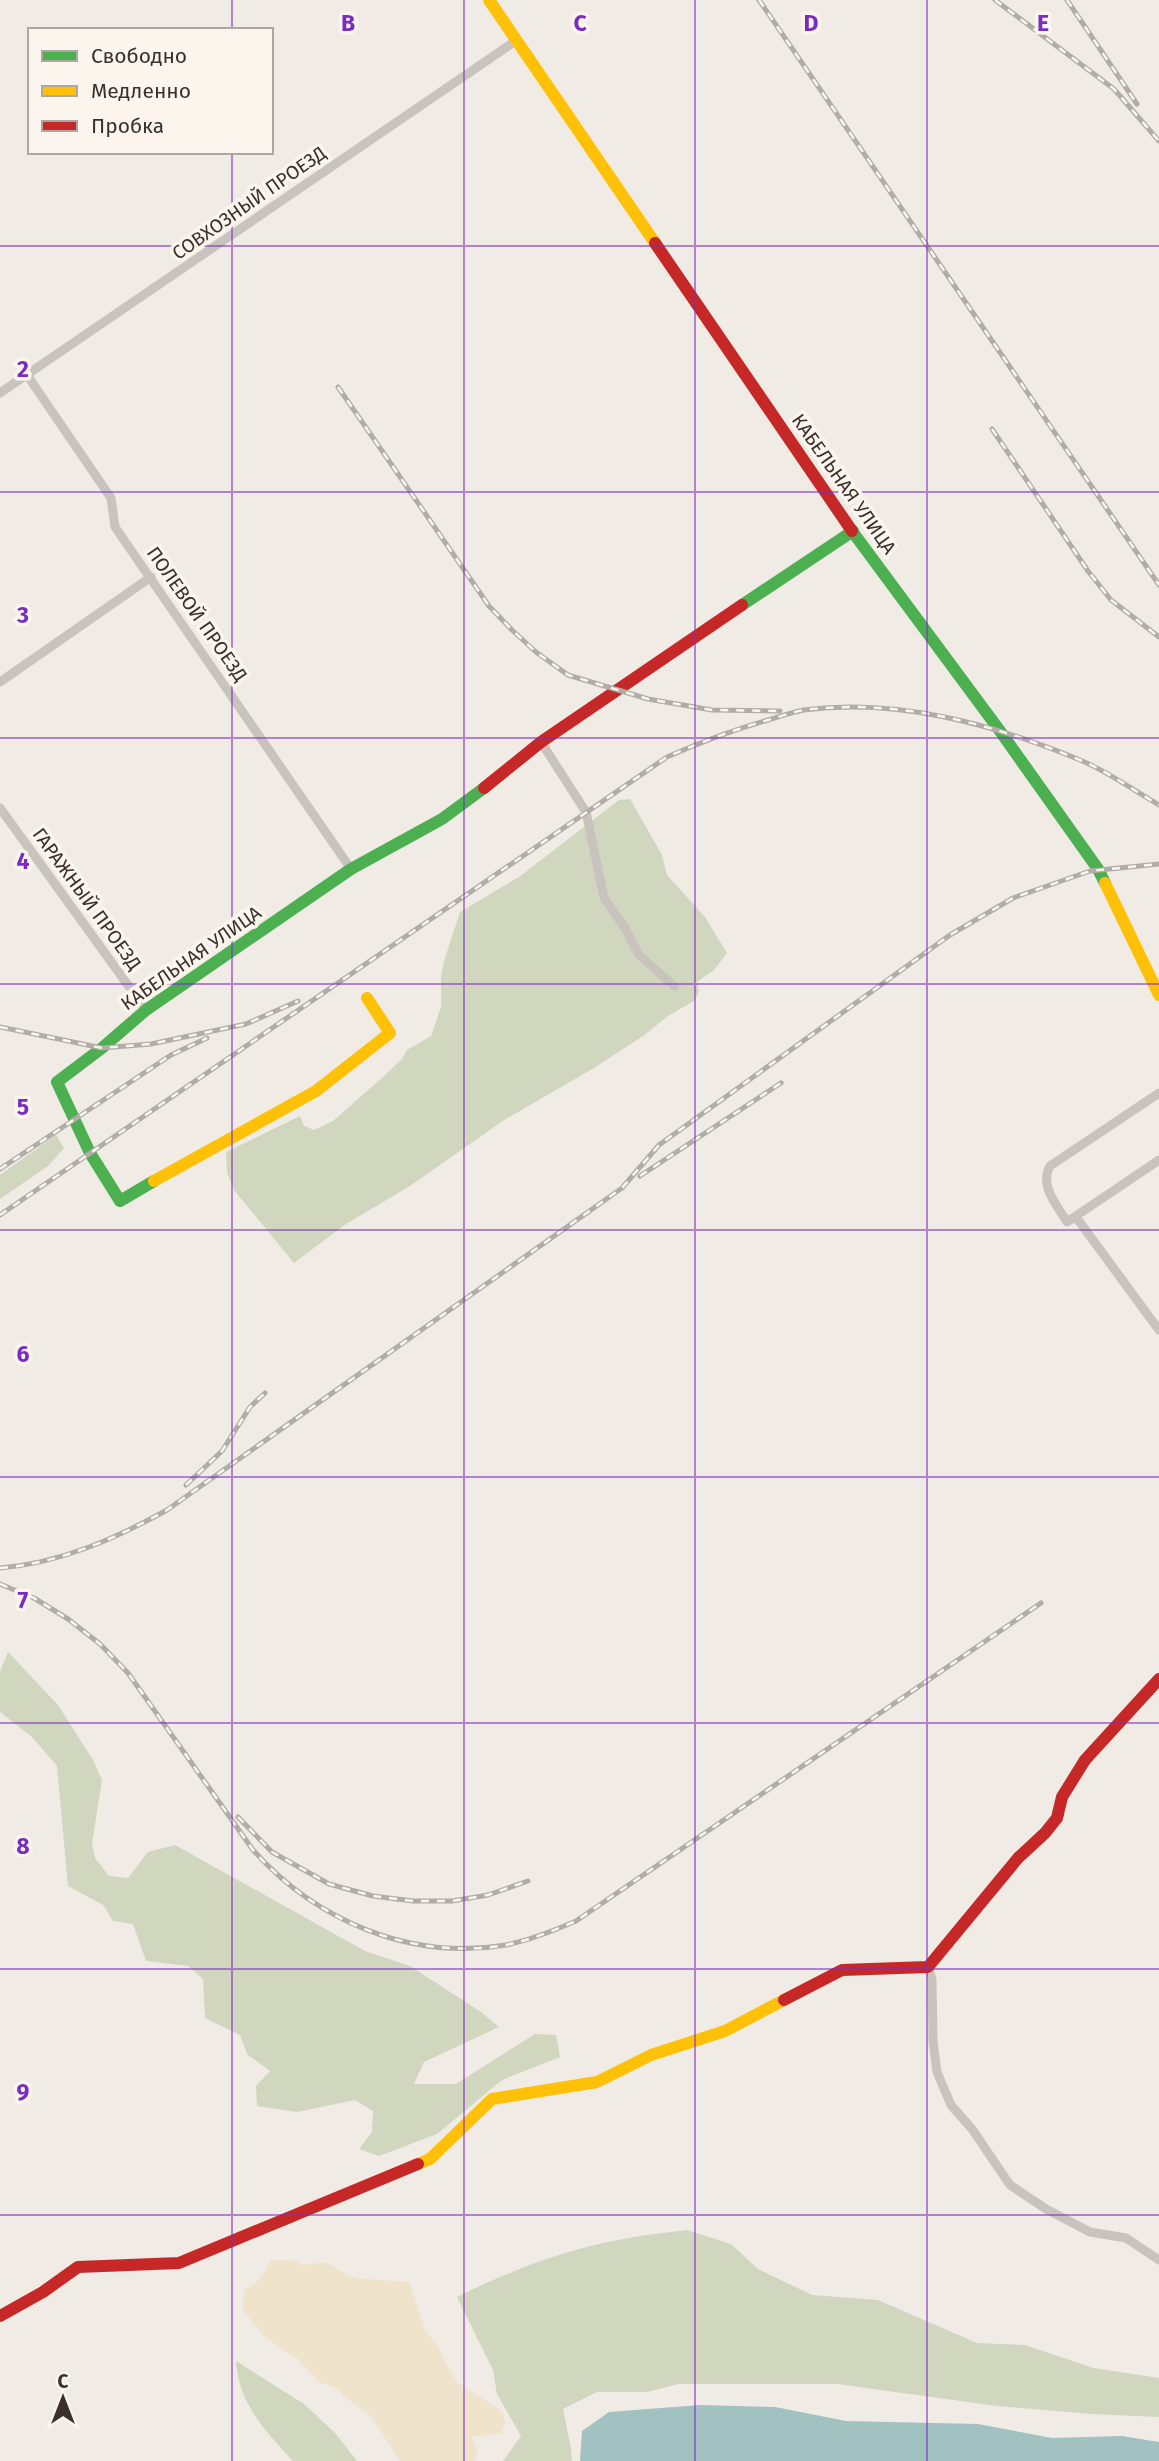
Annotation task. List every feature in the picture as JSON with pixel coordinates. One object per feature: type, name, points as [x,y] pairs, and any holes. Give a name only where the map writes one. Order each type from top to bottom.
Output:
[{"type":"street","name":"КАБЕЛЬНАЯ УЛИЦА","points":[[489,0],[853,531],[1098,869],[1159,995]]},
{"type":"street","name":"СОВХОЗНЫЙ ПРОЕЗД","points":[[0,393],[127,309],[517,40]]},
{"type":"street","name":"ПОЛЕВОЙ ПРОЕЗД","points":[[27,375],[111,498],[116,527],[351,869]]},
{"type":"street","name":"КАБЕЛЬНАЯ УЛИЦА","points":[[367,998],[390,1033],[316,1091],[120,1201],[90,1153],[57,1082],[146,1010],[351,869],[442,819],[541,742],[654,663],[853,531]]},
{"type":"street","points":[[0,682],[151,577]]},
{"type":"street","points":[[541,742],[586,811],[604,898],[625,928],[639,955],[674,986]]},
{"type":"street","name":"ГАРАЖНЫЙ ПРОЕЗД","points":[[0,808],[146,1010]]},
{"type":"street","points":[[1159,1093],[1048,1169],[1047,1189],[1067,1222],[1159,1160]]},
{"type":"street","points":[[1076,1217],[1159,1330]]},
{"type":"street","points":[[0,2316],[43,2292],[78,2267],[179,2263],[430,2159],[492,2098],[597,2082],[651,2055],[725,2031],[842,1970],[928,1967],[1018,1858],[1045,1833],[1057,1818],[1062,1797],[1085,1760],[1159,1679]]},
{"type":"street","points":[[928,1967],[932,1979],[933,2040],[937,2072],[951,2105],[972,2129],[1010,2185],[1046,2209],[1090,2232],[1126,2238],[1159,2260]]},
{"type":"green space","points":[[630,799],[662,855],[667,875],[705,917],[727,953],[714,970],[697,982],[699,992],[694,1001],[594,1068],[504,1120],[410,1186],[346,1224],[294,1263],[234,1190],[227,1172],[226,1152],[300,1116],[304,1126],[314,1130],[333,1121],[402,1059],[407,1050],[431,1036],[441,1007],[444,961],[460,912],[519,877],[619,800]]},
{"type":"green space","points":[[56,1135],[64,1148],[48,1166],[0,1199],[0,1175]]},
{"type":"green space","points":[[8,1652],[58,1705],[93,1760],[102,1780],[92,1843],[95,1858],[109,1876],[128,1878],[148,1852],[175,1845],[365,1951],[410,1966],[481,2012],[499,2027],[424,2062],[414,2084],[456,2084],[535,2034],[556,2035],[560,2057],[502,2080],[437,2134],[379,2156],[359,2149],[372,2132],[373,2111],[355,2100],[297,2112],[257,2106],[256,2086],[270,2071],[247,2054],[240,2035],[205,2018],[203,1979],[188,1966],[146,1961],[133,1924],[113,1921],[103,1905],[68,1886],[57,1766],[32,1737],[0,1712],[0,1672]]},
{"type":"green space","points":[[687,2230],[731,2244],[758,2269],[812,2295],[878,2300],[977,2343],[1025,2345],[1093,2368],[1159,2378],[1159,2417],[997,2406],[837,2384],[678,2384],[647,2392],[597,2392],[563,2409],[572,2461],[503,2461],[521,2436],[497,2394],[493,2370],[457,2297],[515,2271],[597,2244]]},
{"type":"green space","points":[[236,2361],[304,2404],[335,2433],[357,2461],[293,2461],[263,2427],[248,2404],[238,2377]]},
{"type":"sand","points":[[271,2260],[292,2260],[304,2265],[325,2262],[354,2278],[409,2282],[425,2330],[438,2346],[457,2382],[503,2412],[505,2423],[501,2433],[471,2437],[477,2451],[475,2461],[400,2461],[370,2415],[344,2397],[339,2389],[319,2382],[298,2360],[263,2335],[243,2310],[244,2290],[254,2285]]},
{"type":"water","points":[[700,2405],[775,2407],[846,2421],[978,2424],[1052,2438],[1122,2436],[1159,2442],[1159,2461],[580,2461],[582,2431],[609,2412]]},
{"type":"railway","points":[[759,0],[1159,585]]},
{"type":"railway","points":[[995,0],[1114,89],[1159,141]]},
{"type":"railway","points":[[1067,0],[1137,104]]},
{"type":"railway","points":[[338,387],[489,606],[536,652],[568,675],[648,699],[712,710],[780,711]]},
{"type":"railway","points":[[992,429],[1088,571],[1111,600],[1159,637]]},
{"type":"railway","points":[[0,1215],[667,757],[730,732],[804,710],[839,707],[910,711],[979,725],[1047,747],[1100,770],[1159,805]]},
{"type":"railway","points":[[0,1568],[44,1561],[86,1548],[167,1510],[622,1188],[659,1145],[950,935],[1013,898],[1090,871],[1159,864]]},
{"type":"railway","points":[[0,1027],[102,1048],[151,1044],[246,1024],[298,1001]]},
{"type":"railway","points":[[0,1169],[171,1055],[207,1038]]},
{"type":"railway","points":[[640,1176],[781,1083]]},
{"type":"railway","points":[[186,1485],[222,1451],[250,1407],[265,1393]]},
{"type":"railway","points":[[0,1584],[34,1598],[68,1619],[100,1644],[128,1673],[253,1850],[278,1875],[306,1897],[368,1930],[401,1941],[435,1947],[470,1948],[515,1943],[576,1921],[1041,1603]]},
{"type":"railway","points":[[238,1817],[272,1852],[329,1884],[373,1896],[413,1901],[452,1901],[488,1895],[528,1881]]},
{"type":"traffic: fast","points":[[852,531],[1000,731],[1098,869],[1105,883]]},
{"type":"traffic: fast","points":[[742,605],[853,531]]},
{"type":"traffic: fast","points":[[154,1181],[120,1201],[90,1153],[57,1082],[146,1010],[351,869],[442,819],[484,788]]},
{"type":"traffic: slow","points":[[489,0],[655,243]]},
{"type":"traffic: slow","points":[[1105,883],[1159,995]]},
{"type":"traffic: slow","points":[[154,1181],[316,1091],[390,1033],[367,998]]},
{"type":"traffic: slow","points":[[418,2164],[430,2159],[492,2099],[597,2082],[651,2055],[725,2031],[784,2000]]},
{"type":"traffic: jam","points":[[655,243],[852,531]]},
{"type":"traffic: jam","points":[[484,788],[541,742],[742,605]]},
{"type":"traffic: jam","points":[[784,2000],[842,1970],[928,1967],[1018,1858],[1045,1833],[1057,1818],[1062,1797],[1085,1760],[1159,1679]]},
{"type":"traffic: jam","points":[[0,2316],[43,2292],[78,2267],[179,2263],[418,2164]]}]
